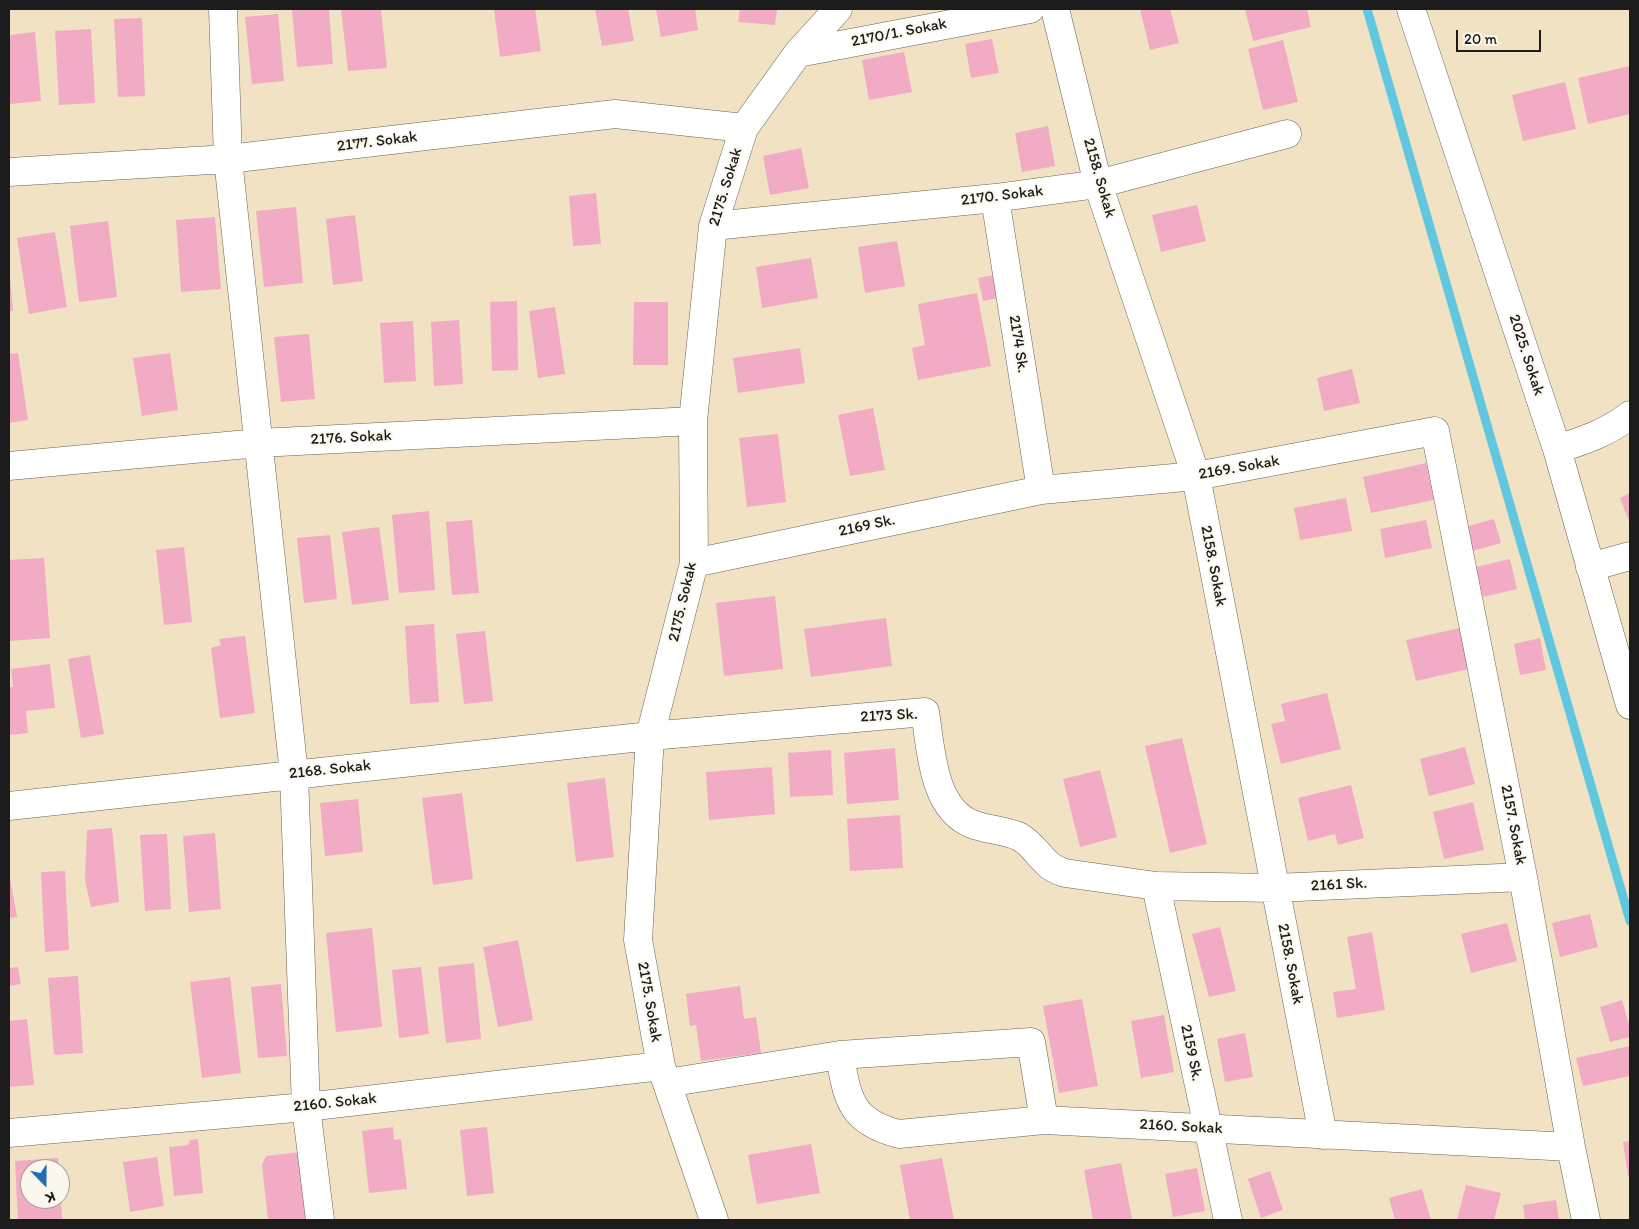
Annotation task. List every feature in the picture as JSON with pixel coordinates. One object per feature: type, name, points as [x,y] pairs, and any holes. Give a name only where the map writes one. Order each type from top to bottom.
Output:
[{"type":"street","points":[[223,9],[228,158],[294,774],[306,1107],[320,1220]]},
{"type":"street","name":"2175. Sokak","points":[[714,1220],[664,1074],[638,940],[650,736],[694,563],[693,421],[712,226],[744,128],[798,53],[838,9]]},
{"type":"street","name":"2170/1. Sokak","points":[[798,53],[1030,9]]},
{"type":"street","name":"2158. Sokak","points":[[1056,9],[1098,184],[1196,476],[1323,1135]]},
{"type":"street","name":"2025. Sokak","points":[[1411,9],[1557,449],[1630,705]]},
{"type":"street","name":"2177. Sokak","points":[[9,172],[228,158],[615,114],[744,128]]},
{"type":"street","name":"2170. Sokak","points":[[712,226],[995,198],[1098,184],[1287,134]]},
{"type":"street","name":"2174 Sk.","points":[[995,198],[1041,490]]},
{"type":"street","points":[[1557,449],[1581,442],[1605,431],[1630,415]]},
{"type":"street","name":"2176. Sokak","points":[[9,466],[259,443],[693,421]]},
{"type":"street","name":"2169. Sokak","points":[[1041,490],[1196,476],[1435,431]]},
{"type":"street","name":"2157. Sokak","points":[[1435,431],[1523,877],[1571,1147],[1586,1220]]},
{"type":"street","name":"2169 Sk.","points":[[694,563],[1041,490]]},
{"type":"street","points":[[1590,566],[1630,556]]},
{"type":"street","name":"2173 Sk.","points":[[650,736],[924,712],[936,776],[946,802],[960,817],[972,824],[1021,838],[1031,844],[1048,864],[1065,873]]},
{"type":"street","name":"2168. Sokak","points":[[9,806],[650,736]]},
{"type":"street","name":"2161 Sk.","points":[[1065,873],[1156,886],[1276,888],[1523,877]]},
{"type":"street","name":"2159 Sk.","points":[[1156,886],[1228,1220]]},
{"type":"street","name":"2160. Sokak","points":[[9,1133],[664,1074],[840,1055],[1031,1042],[1044,1120]]},
{"type":"street","name":"2160. Sokak","points":[[840,1055],[845,1086],[854,1107],[872,1125],[885,1131],[900,1134],[1044,1120],[1571,1147]]},
{"type":"building","points":[[292,9],[329,9],[333,64],[297,67]]},
{"type":"building","points":[[341,9],[381,9],[387,68],[348,71]]},
{"type":"building","points":[[494,9],[535,9],[541,51],[500,57]]},
{"type":"building","points":[[595,9],[628,9],[634,41],[602,46]]},
{"type":"building","points":[[656,9],[695,9],[698,30],[661,37]]},
{"type":"building","points":[[740,9],[777,9],[775,25],[738,22]]},
{"type":"building","points":[[1140,9],[1170,9],[1179,43],[1150,50]]},
{"type":"building","points":[[1245,9],[1307,9],[1311,27],[1253,41]]},
{"type":"building","points":[[278,14],[284,81],[252,84],[245,17]]},
{"type":"building","points":[[142,18],[145,96],[118,97],[114,19]]},
{"type":"building","points":[[91,29],[95,103],[59,105],[55,31]]},
{"type":"building","points":[[35,32],[41,101],[10,104],[9,35]]},
{"type":"building","points":[[992,39],[999,73],[971,78],[965,44]]},
{"type":"building","points":[[1283,40],[1298,102],[1263,110],[1248,49]]},
{"type":"building","points":[[904,52],[912,92],[869,100],[862,60]]},
{"type":"building","points":[[1630,66],[1630,114],[1588,124],[1578,78]]},
{"type":"building","points":[[1565,82],[1576,129],[1523,141],[1512,95]]},
{"type":"building","points":[[1048,126],[1055,166],[1022,172],[1015,133]]},
{"type":"building","points":[[801,148],[809,188],[770,195],[763,156]]},
{"type":"building","points":[[596,193],[601,244],[573,246],[569,196]]},
{"type":"building","points":[[1197,205],[1206,241],[1161,252],[1152,215]]},
{"type":"building","points":[[296,207],[303,283],[264,287],[256,211]]},
{"type":"building","points":[[355,215],[363,281],[333,285],[326,219]]},
{"type":"building","points":[[215,217],[221,289],[181,292],[176,220]]},
{"type":"building","points":[[108,221],[117,297],[79,302],[70,226]]},
{"type":"building","points":[[55,232],[67,307],[29,314],[17,238]]},
{"type":"building","points":[[897,241],[905,286],[865,293],[858,247]]},
{"type":"building","points":[[811,258],[818,298],[762,308],[756,267]]},
{"type":"building","points":[[1000,274],[1004,297],[983,301],[978,278]]},
{"type":"building","points":[[10,277],[13,311],[9,311]]},
{"type":"building","points":[[977,293],[991,366],[918,380],[912,348],[925,345],[918,304]]},
{"type":"building","points":[[517,301],[518,370],[492,371],[490,302]]},
{"type":"building","points":[[634,302],[668,302],[668,365],[633,365]]},
{"type":"building","points":[[555,307],[565,374],[538,378],[529,311]]},
{"type":"building","points":[[459,320],[463,384],[434,386],[431,322]]},
{"type":"building","points":[[413,321],[416,381],[384,383],[380,323]]},
{"type":"building","points":[[309,334],[315,399],[281,402],[274,337]]},
{"type":"building","points":[[800,348],[805,383],[738,393],[733,358]]},
{"type":"building","points":[[18,353],[28,420],[9,423],[9,354]]},
{"type":"building","points":[[170,353],[178,410],[142,416],[133,358]]},
{"type":"building","points":[[1352,369],[1360,403],[1324,411],[1317,378]]},
{"type":"building","points":[[873,408],[885,470],[850,476],[838,415]]},
{"type":"building","points":[[778,434],[786,502],[747,507],[739,438]]},
{"type":"building","points":[[1426,463],[1434,500],[1371,513],[1363,477]]},
{"type":"building","points":[[1630,493],[1630,524],[1620,498]]},
{"type":"building","points":[[1346,498],[1352,531],[1300,540],[1294,508]]},
{"type":"building","points":[[429,511],[435,590],[399,593],[392,515]]},
{"type":"building","points":[[1494,519],[1501,543],[1472,551],[1465,527]]},
{"type":"building","points":[[472,520],[479,593],[452,595],[446,522]]},
{"type":"building","points":[[1426,520],[1432,548],[1385,558],[1380,529]]},
{"type":"building","points":[[379,527],[389,600],[352,605],[342,532]]},
{"type":"building","points":[[330,535],[337,599],[304,603],[297,538]]},
{"type":"building","points":[[184,547],[192,622],[164,625],[156,550]]},
{"type":"building","points":[[44,558],[50,638],[9,641],[9,560]]},
{"type":"building","points":[[1510,559],[1517,589],[1483,597],[1476,567]]},
{"type":"building","points":[[775,596],[783,669],[724,676],[716,603]]},
{"type":"building","points":[[886,618],[892,666],[811,677],[804,629]]},
{"type":"building","points":[[434,624],[439,702],[410,704],[405,626]]},
{"type":"building","points":[[1460,628],[1469,669],[1416,681],[1406,640]]},
{"type":"building","points":[[485,631],[493,701],[464,704],[456,634]]},
{"type":"building","points":[[245,636],[255,713],[220,718],[211,648],[221,645],[219,639]]},
{"type":"building","points":[[1540,638],[1546,670],[1520,675],[1514,644]]},
{"type":"building","points":[[90,655],[104,734],[81,738],[68,659]]},
{"type":"building","points":[[50,664],[55,708],[26,711],[28,733],[9,735],[9,687],[13,687],[11,669]]},
{"type":"building","points":[[1327,693],[1341,749],[1281,764],[1271,724],[1285,721],[1281,704]]},
{"type":"building","points":[[1182,738],[1207,844],[1170,853],[1145,746]]},
{"type":"building","points":[[1465,747],[1475,784],[1429,796],[1420,759]]},
{"type":"building","points":[[895,748],[899,800],[847,804],[844,753]]},
{"type":"building","points":[[831,750],[833,795],[790,797],[788,753]]},
{"type":"building","points":[[772,767],[775,814],[709,820],[706,772]]},
{"type":"building","points":[[1100,770],[1117,837],[1080,847],[1063,779]]},
{"type":"building","points":[[605,778],[614,857],[576,862],[567,783]]},
{"type":"building","points":[[1351,785],[1364,838],[1338,845],[1335,834],[1308,841],[1298,798]]},
{"type":"building","points":[[462,793],[473,879],[433,885],[422,798]]},
{"type":"building","points":[[358,799],[363,852],[325,856],[320,803]]},
{"type":"building","points":[[1473,802],[1484,850],[1444,859],[1433,812]]},
{"type":"building","points":[[900,815],[903,868],[850,871],[847,819]]},
{"type":"building","points":[[112,828],[119,902],[91,907],[85,880],[87,830]]},
{"type":"building","points":[[215,833],[221,909],[189,912],[183,836]]},
{"type":"building","points":[[167,834],[171,909],[145,911],[140,835]]},
{"type":"building","points":[[65,871],[69,950],[45,952],[41,872]]},
{"type":"building","points":[[9,872],[17,917],[9,918]]},
{"type":"building","points":[[1590,914],[1598,947],[1560,957],[1552,923]]},
{"type":"building","points":[[1507,923],[1517,961],[1471,973],[1461,934]]},
{"type":"building","points":[[1220,927],[1236,991],[1209,997],[1192,934]]},
{"type":"building","points":[[372,928],[382,1027],[336,1032],[326,933]]},
{"type":"building","points":[[1372,932],[1385,1010],[1337,1018],[1333,992],[1356,989],[1347,937]]},
{"type":"building","points":[[518,940],[533,1020],[498,1027],[483,947]]},
{"type":"building","points":[[474,963],[481,1039],[446,1043],[438,967]]},
{"type":"building","points":[[18,967],[21,984],[9,986],[9,968]]},
{"type":"building","points":[[421,967],[429,1034],[399,1038],[392,970]]},
{"type":"building","points":[[78,976],[83,1053],[54,1055],[48,978]]},
{"type":"building","points":[[230,977],[241,1073],[202,1078],[190,982]]},
{"type":"building","points":[[281,984],[287,1056],[258,1058],[251,987]]},
{"type":"building","points":[[740,986],[744,1019],[756,1017],[761,1053],[701,1061],[696,1025],[690,1026],[686,994]]},
{"type":"building","points":[[1082,999],[1098,1086],[1059,1093],[1043,1006]]},
{"type":"building","points":[[1622,1000],[1630,1028],[1630,1037],[1610,1042],[1600,1007]]},
{"type":"building","points":[[1164,1015],[1174,1072],[1141,1078],[1131,1021]]},
{"type":"building","points":[[27,1019],[34,1085],[9,1087],[9,1021]]},
{"type":"building","points":[[1245,1033],[1253,1077],[1225,1082],[1217,1039]]},
{"type":"building","points":[[1630,1046],[1630,1076],[1583,1086],[1576,1058]]},
{"type":"building","points":[[393,1127],[394,1140],[401,1139],[407,1189],[369,1193],[362,1131]]},
{"type":"building","points":[[487,1127],[494,1193],[467,1196],[460,1130]]},
{"type":"building","points":[[198,1139],[203,1193],[174,1196],[169,1147],[188,1145],[190,1140]]},
{"type":"building","points":[[1630,1141],[1630,1176],[1628,1176],[1623,1142]]},
{"type":"building","points":[[811,1144],[820,1193],[757,1204],[748,1155]]},
{"type":"building","points":[[300,1152],[307,1220],[268,1220],[262,1165],[266,1156]]},
{"type":"building","points":[[157,1157],[164,1206],[130,1212],[123,1162]]},
{"type":"building","points":[[942,1158],[954,1220],[910,1220],[900,1165]]},
{"type":"building","points":[[15,1161],[20,1161],[20,1209],[61,1209],[62,1220],[18,1220]]},
{"type":"building","points":[[1121,1163],[1132,1219],[1093,1220],[1084,1170]]},
{"type":"building","points":[[1197,1168],[1205,1211],[1173,1217],[1165,1174]]},
{"type":"building","points":[[1270,1171],[1283,1210],[1261,1218],[1248,1179]]},
{"type":"building","points":[[1466,1185],[1501,1193],[1494,1220],[1457,1220]]},
{"type":"building","points":[[1422,1189],[1431,1220],[1395,1220],[1389,1198]]},
{"type":"building","points":[[1556,1200],[1559,1220],[1525,1220],[1523,1205]]},
{"type":"waterway","points":[[1367,9],[1630,921]]}]
